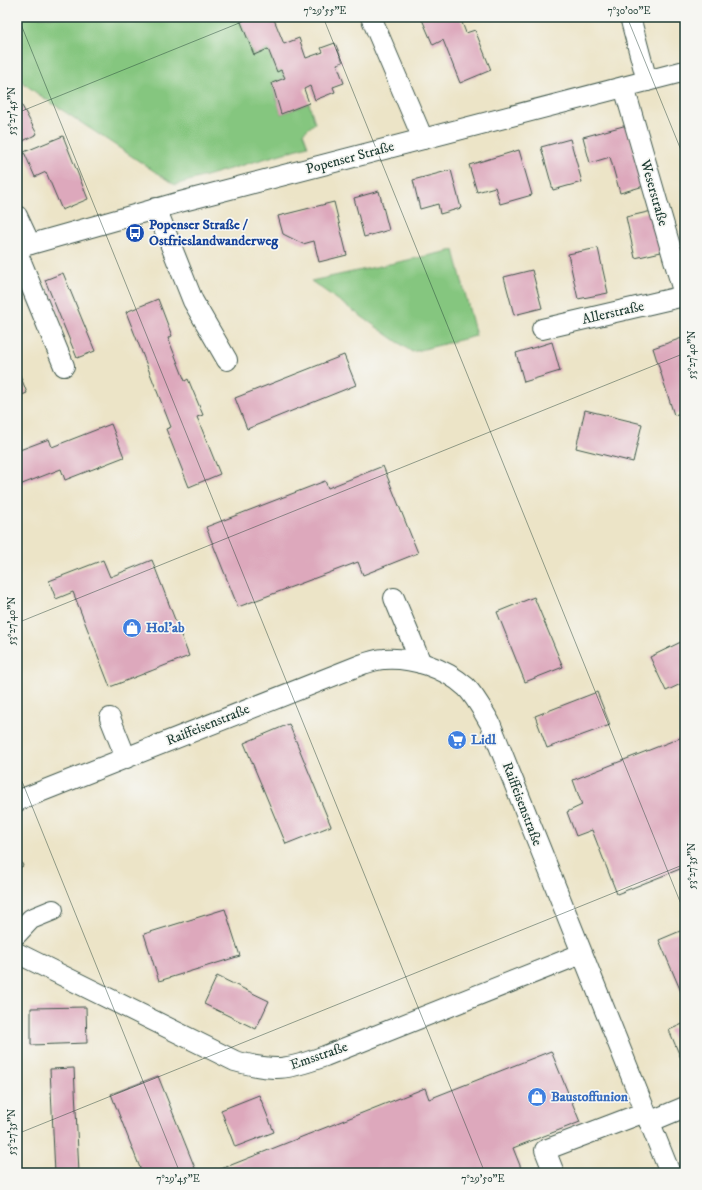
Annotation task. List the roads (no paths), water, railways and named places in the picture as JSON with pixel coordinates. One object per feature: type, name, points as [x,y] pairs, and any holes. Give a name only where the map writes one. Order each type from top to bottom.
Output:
[{"type":"street","points":[[371,17],[423,139]]},
{"type":"street","points":[[630,17],[647,81]]},
{"type":"street","name":"Popenser Straße","points":[[21,248],[156,208],[685,71]]},
{"type":"street","name":"Weserstraße","points":[[624,87],[685,297]]},
{"type":"street","points":[[156,208],[193,301],[227,360]]},
{"type":"street","points":[[17,216],[21,248],[64,366]]},
{"type":"street","name":"Allerstraße","points":[[542,329],[685,297]]},
{"type":"street","points":[[394,598],[421,663]]},
{"type":"street","name":"Raiffeisenstraße","points":[[17,801],[363,664],[383,659],[405,660],[421,663],[447,674],[466,687],[478,702],[490,723],[581,954],[670,1173]]},
{"type":"street","points":[[110,718],[126,758]]},
{"type":"street","points":[[17,934],[31,919],[53,910]]},
{"type":"street","name":"Emsstraße","points":[[17,953],[235,1061],[261,1068],[280,1069],[299,1065],[325,1056],[581,954]]},
{"type":"street","points":[[554,1173],[545,1150],[647,1117],[685,1107]]},
{"type":"place","name":"Popenser Straße / Ostfrieslandwanderweg","points":[[135,233]]},
{"type":"place","name":"Hol'ab","points":[[132,628]]},
{"type":"place","name":"Lidl","points":[[457,740]]},
{"type":"place","name":"Baustoffunion","points":[[537,1097]]}]
